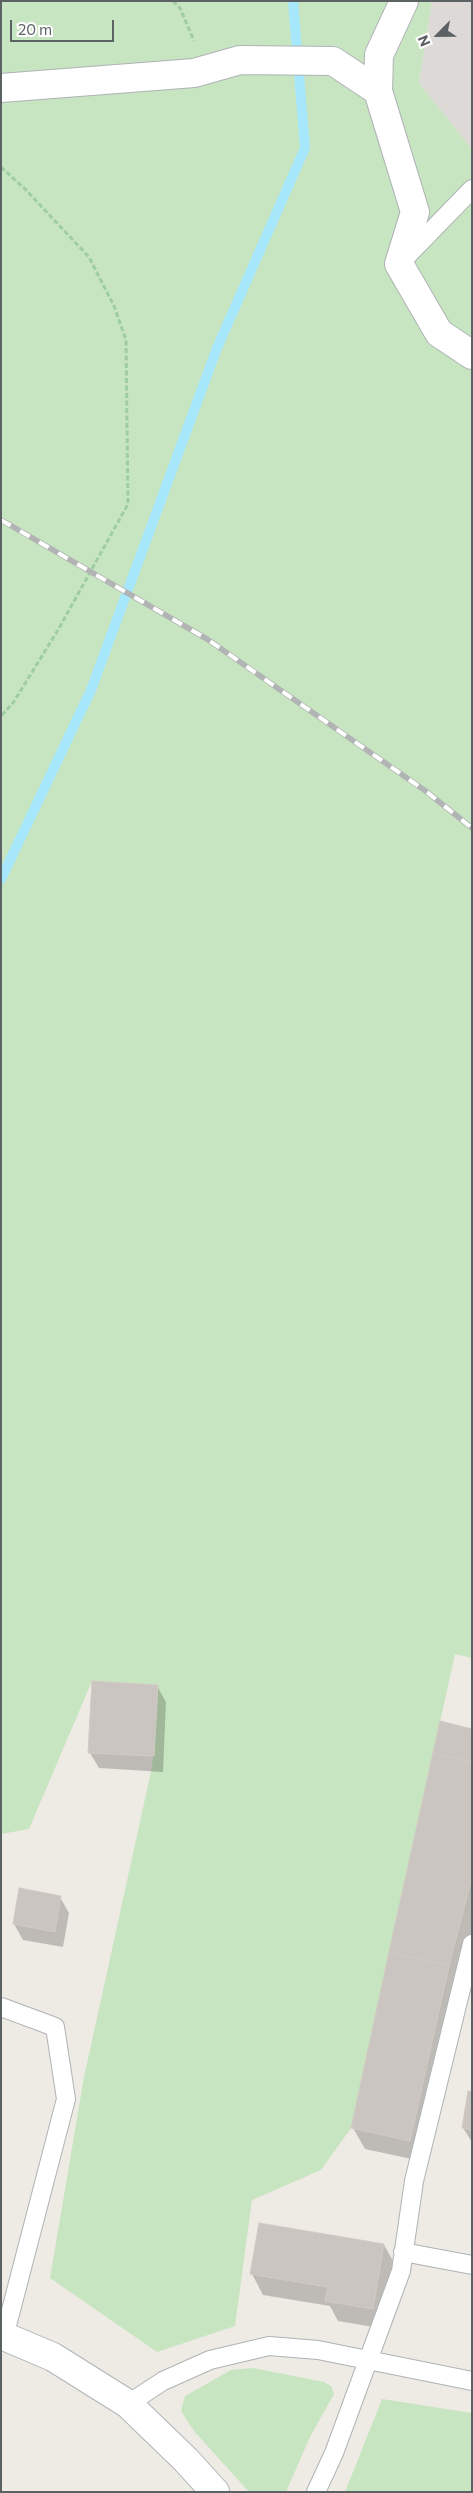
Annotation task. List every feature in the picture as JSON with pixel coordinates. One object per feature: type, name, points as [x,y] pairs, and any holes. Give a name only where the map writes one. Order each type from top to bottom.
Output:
[{"type":"street","points":[[404,1],[379,55],[378,91],[415,212],[399,264],[438,333],[472,355]]},
{"type":"street","points":[[1,88],[194,73],[240,60],[333,61],[378,91]]},
{"type":"street","points":[[3,2336],[53,2357],[128,2404],[186,2460],[215,2492]]},
{"type":"lane","points":[[399,264],[472,189]]},
{"type":"lane","points":[[316,2492],[334,2453],[401,2270],[414,2182],[472,1944]]},
{"type":"lane","points":[[1,2007],[55,2027],[66,2099],[3,2336]]},
{"type":"lane","points":[[403,2252],[472,2266]]},
{"type":"lane","points":[[128,2404],[163,2381],[210,2360],[270,2346],[318,2350],[472,2381]]},
{"type":"path","points":[[173,1],[180,8],[208,69]]},
{"type":"path","points":[[1,167],[24,188],[89,257],[114,306],[126,340],[128,504],[58,630],[13,703],[1,716]]},
{"type":"shaded area","points":[[432,1],[472,1],[472,149],[419,83]]},
{"type":"green space","points":[[1,1],[432,1],[419,83],[472,149],[472,1658],[455,1654],[351,2128],[321,2170],[252,2200],[235,2326],[157,2352],[50,2278],[84,2077],[152,1767],[158,1685],[92,1681],[29,1829],[1,1834]]},
{"type":"green space","points":[[253,2368],[324,2382],[331,2386],[334,2394],[310,2437],[286,2492],[249,2492],[194,2431],[181,2411],[185,2396],[231,2370]]},
{"type":"green space","points":[[382,2399],[472,2413],[472,2492],[345,2492]]},
{"type":"building","points":[[92,1681],[158,1685],[154,1756],[88,1753]]},
{"type":"building","points":[[440,1721],[472,1729],[472,1762],[433,1753]]},
{"type":"building","points":[[433,1753],[472,1762],[472,1877],[449,1966],[389,1952]]},
{"type":"building","points":[[19,1888],[61,1896],[55,1932],[13,1924]]},
{"type":"building","points":[[389,1952],[449,1966],[410,2141],[351,2128]]},
{"type":"building","points":[[468,2091],[472,2092],[472,2130],[462,2128]]},
{"type":"building","points":[[259,2223],[384,2244],[373,2309],[325,2301],[328,2287],[250,2274]]},
{"type":"waterway","points":[[1,879],[91,690],[217,348],[305,148],[293,1]]},
{"type":"railway","points":[[1,520],[207,639],[427,792],[472,828]]}]
